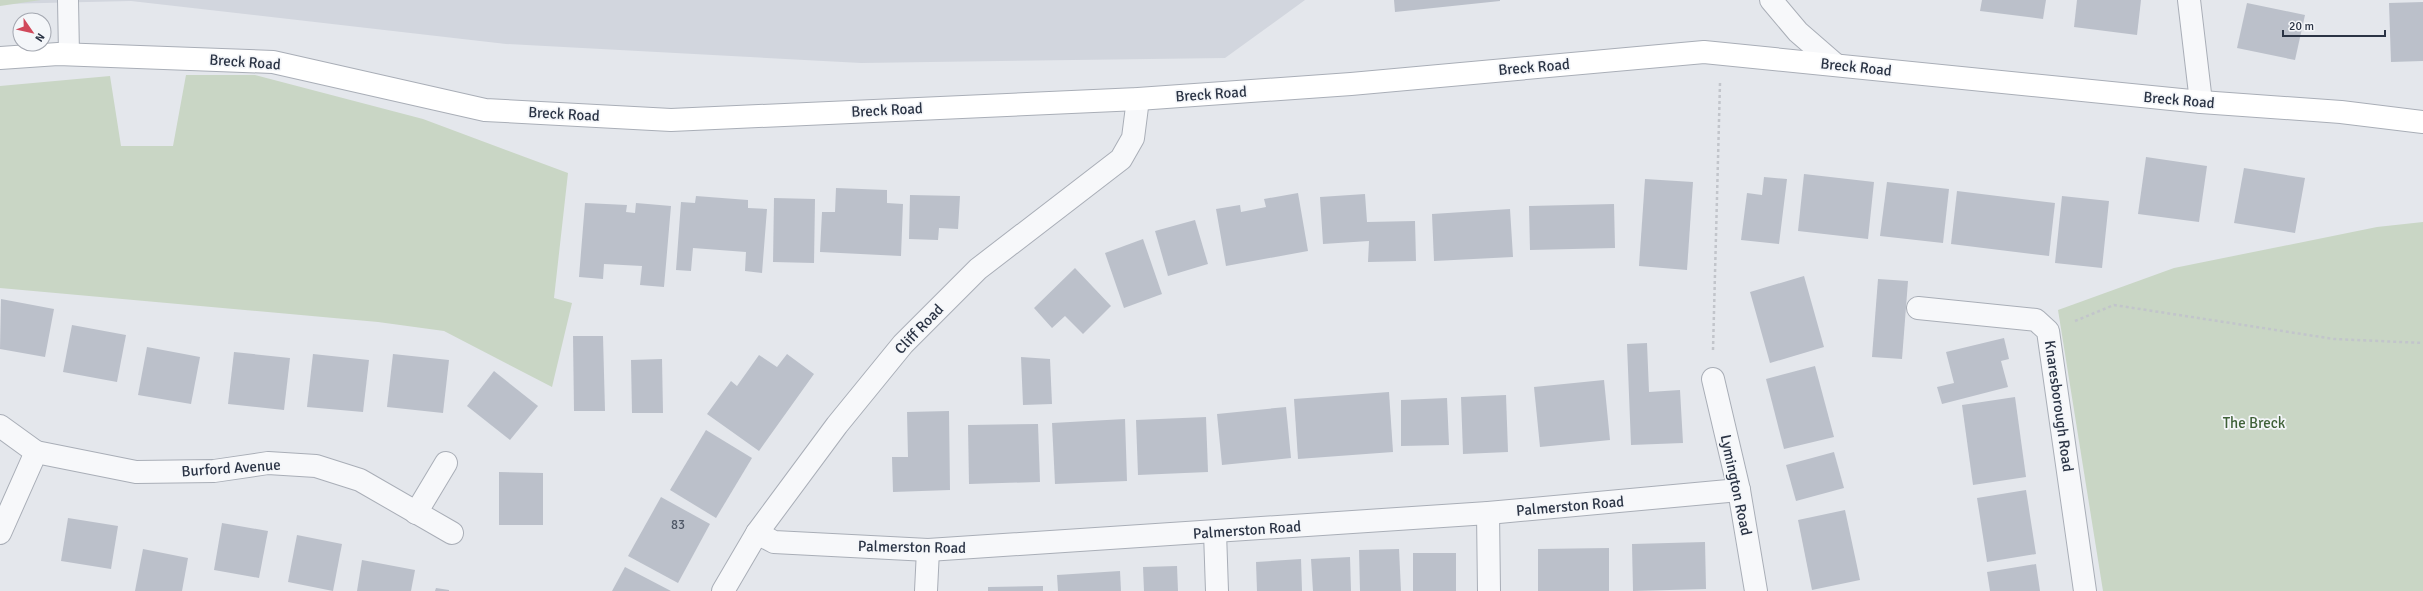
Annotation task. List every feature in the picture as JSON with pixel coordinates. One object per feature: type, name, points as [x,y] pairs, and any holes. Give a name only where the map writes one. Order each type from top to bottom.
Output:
[{"type":"main road","name":"Breck Road","points":[[0,58],[69,54],[273,62],[485,110],[670,120],[1138,99],[1351,84],[1704,52],[2201,102],[2341,112],[2423,122]]},
{"type":"street","points":[[1771,0],[1798,32],[1836,65]]},
{"type":"street","points":[[2189,0],[2201,102]]},
{"type":"street","name":"Cliff Road","points":[[723,591],[757,533],[837,425],[902,344],[978,269],[1121,159],[1133,138],[1138,99]]},
{"type":"street","name":"Knaresborough Road","points":[[1918,308],[2036,320],[2048,331],[2085,591]]},
{"type":"street","name":"Lymington Road","points":[[1713,379],[1739,490],[1756,591]]},
{"type":"street","name":"Burford Avenue","points":[[0,426],[36,452],[136,472],[214,471],[268,462],[316,466],[360,480],[452,533]]},
{"type":"street","points":[[0,533],[36,452]]},
{"type":"street","points":[[416,513],[446,463]]},
{"type":"street","name":"Palmerston Road","points":[[757,533],[774,542],[928,550],[1488,513],[1739,490]]},
{"type":"street","points":[[1488,513],[1490,591]]},
{"type":"street","points":[[1215,532],[1217,591]]},
{"type":"street","points":[[926,591],[928,550]]},
{"type":"lane","points":[[68,0],[69,54]]},
{"type":"path","points":[[1713,379],[1720,54]]},
{"type":"path","points":[[2048,331],[2114,305],[2334,339],[2423,343]]},
{"type":"shaded area","points":[[0,0],[1305,0],[1225,58],[861,63],[506,44],[131,1],[0,4]]},
{"type":"green space","points":[[0,0],[41,0],[0,6]]},
{"type":"green space","points":[[186,75],[255,75],[423,119],[568,173],[554,298],[572,303],[552,387],[444,331],[378,322],[0,288],[0,86],[110,76],[121,146],[173,146]]},
{"type":"green space","name":"The Breck","points":[[2423,222],[2423,591],[2103,591],[2058,310],[2174,268],[2377,227]]},
{"type":"building","points":[[1394,0],[1500,0],[1500,1],[1395,12]]},
{"type":"building","points":[[1982,0],[2046,0],[2043,19],[1980,11]]},
{"type":"building","points":[[2077,0],[2141,0],[2137,35],[2074,27]]},
{"type":"building","points":[[2423,2],[2423,61],[2391,62],[2389,3]]},
{"type":"building","points":[[2247,3],[2305,15],[2295,60],[2237,48]]},
{"type":"building","points":[[2146,157],[2207,166],[2199,222],[2138,214]]},
{"type":"building","points":[[2244,168],[2305,178],[2295,233],[2234,223]]},
{"type":"building","points":[[1804,174],[1874,182],[1868,239],[1798,231]]},
{"type":"building","points":[[1764,177],[1787,179],[1779,244],[1741,240],[1747,193],[1762,195]]},
{"type":"building","points":[[1645,179],[1693,182],[1687,270],[1639,266]]},
{"type":"building","points":[[1887,182],[1949,189],[1943,243],[1880,236]]},
{"type":"building","points":[[836,188],[887,190],[887,203],[903,204],[901,256],[820,252],[822,212],[835,212]]},
{"type":"building","points":[[1957,191],[2055,203],[2049,256],[1951,244]]},
{"type":"building","points":[[1298,193],[1308,251],[1226,266],[1216,209],[1240,205],[1241,212],[1266,207],[1264,199]]},
{"type":"building","points":[[1365,194],[1367,222],[1415,221],[1416,261],[1368,262],[1369,241],[1323,244],[1320,197]]},
{"type":"building","points":[[910,195],[960,196],[958,229],[939,228],[938,240],[909,239]]},
{"type":"building","points":[[696,196],[748,200],[748,208],[767,209],[762,273],[745,271],[746,252],[693,248],[691,271],[676,270],[681,202],[695,203]]},
{"type":"building","points":[[2062,196],[2109,201],[2102,268],[2055,263]]},
{"type":"building","points":[[774,198],[815,199],[814,263],[773,262]]},
{"type":"building","points":[[585,203],[627,205],[626,212],[635,213],[636,203],[671,206],[664,287],[640,285],[642,266],[604,264],[603,279],[579,277]]},
{"type":"building","points":[[1614,204],[1615,248],[1530,250],[1529,206]]},
{"type":"building","points":[[1510,209],[1513,257],[1434,261],[1432,214]]},
{"type":"building","points":[[1195,220],[1208,264],[1168,276],[1155,231]]},
{"type":"building","points":[[1143,239],[1162,294],[1124,308],[1105,253]]},
{"type":"building","points":[[1075,268],[1111,306],[1083,334],[1065,316],[1052,328],[1034,308]]},
{"type":"building","points":[[1804,276],[1824,347],[1770,363],[1750,292]]},
{"type":"building","points":[[1878,279],[1908,281],[1902,359],[1872,357]]},
{"type":"building","points":[[1,299],[54,309],[45,357],[0,349]]},
{"type":"building","points":[[72,325],[126,335],[117,382],[63,372]]},
{"type":"building","points":[[573,336],[603,336],[605,411],[574,411]]},
{"type":"building","points":[[2004,338],[2009,359],[2001,361],[2008,387],[1942,404],[1937,387],[1954,383],[1946,352]]},
{"type":"building","points":[[1647,343],[1649,392],[1680,390],[1683,443],[1631,445],[1627,344]]},
{"type":"building","points":[[147,347],[200,357],[191,404],[138,395]]},
{"type":"building","points":[[234,352],[290,358],[284,410],[228,404]]},
{"type":"building","points":[[313,354],[369,360],[363,412],[307,407]]},
{"type":"building","points":[[393,354],[449,360],[443,413],[387,407]]},
{"type":"building","points":[[787,354],[814,374],[759,451],[707,414],[731,381],[737,386],[759,355],[777,367]]},
{"type":"building","points":[[1021,357],[1050,359],[1052,404],[1023,405]]},
{"type":"building","points":[[662,359],[663,413],[632,413],[631,360]]},
{"type":"building","points":[[1815,366],[1834,437],[1784,449],[1766,379]]},
{"type":"building","points":[[494,371],[538,406],[510,440],[467,406]]},
{"type":"building","points":[[1604,380],[1610,440],[1540,447],[1534,387]]},
{"type":"building","points":[[1389,392],[1393,452],[1298,459],[1294,399]]},
{"type":"building","points":[[1506,395],[1508,452],[1463,454],[1461,397]]},
{"type":"building","points":[[2015,397],[2026,477],[1973,485],[1962,405]]},
{"type":"building","points":[[1447,398],[1449,445],[1401,446],[1401,400]]},
{"type":"building","points":[[1286,407],[1291,458],[1222,465],[1217,414]]},
{"type":"building","points":[[949,411],[950,490],[893,492],[892,457],[908,457],[907,412]]},
{"type":"building","points":[[1206,417],[1208,472],[1138,475],[1136,420]]},
{"type":"building","points":[[1125,419],[1127,481],[1055,484],[1052,423]]},
{"type":"building","points":[[1038,424],[1040,482],[969,484],[968,425]]},
{"type":"building","points":[[706,430],[752,458],[716,518],[670,490]]},
{"type":"building","points":[[1834,452],[1844,488],[1796,501],[1786,465]]},
{"type":"building","points":[[499,472],[543,473],[543,525],[499,525]]},
{"type":"building","points":[[2026,490],[2036,554],[1987,562],[1977,498]]},
{"type":"building","points":[[661,497],[710,524],[678,583],[628,556]]},
{"type":"building","points":[[1845,510],[1860,580],[1812,590],[1798,520]]},
{"type":"building","points":[[68,518],[118,526],[111,569],[61,561]]},
{"type":"building","points":[[222,523],[268,531],[259,578],[214,570]]},
{"type":"building","points":[[297,535],[342,544],[333,591],[288,582]]},
{"type":"building","points":[[1705,542],[1706,589],[1633,591],[1632,544]]},
{"type":"building","points":[[1609,548],[1609,591],[1538,591],[1538,549]]},
{"type":"building","points":[[143,549],[188,558],[182,591],[135,591]]},
{"type":"building","points":[[1399,549],[1401,591],[1360,591],[1359,550]]},
{"type":"building","points":[[1413,553],[1456,553],[1456,591],[1413,591]]},
{"type":"building","points":[[1350,557],[1351,591],[1313,591],[1311,559]]},
{"type":"building","points":[[1301,559],[1302,591],[1257,591],[1256,562]]},
{"type":"building","points":[[362,560],[415,570],[411,591],[357,591]]},
{"type":"building","points":[[2036,564],[2040,591],[1990,591],[1987,572]]},
{"type":"building","points":[[1177,566],[1178,591],[1144,591],[1143,567]]},
{"type":"building","points":[[625,567],[671,591],[612,591]]},
{"type":"building","points":[[1120,571],[1121,591],[1058,591],[1057,575]]},
{"type":"building","points":[[1043,586],[1043,591],[988,591],[988,587]]},
{"type":"building","points":[[436,588],[449,590],[449,591],[435,591]]}]
